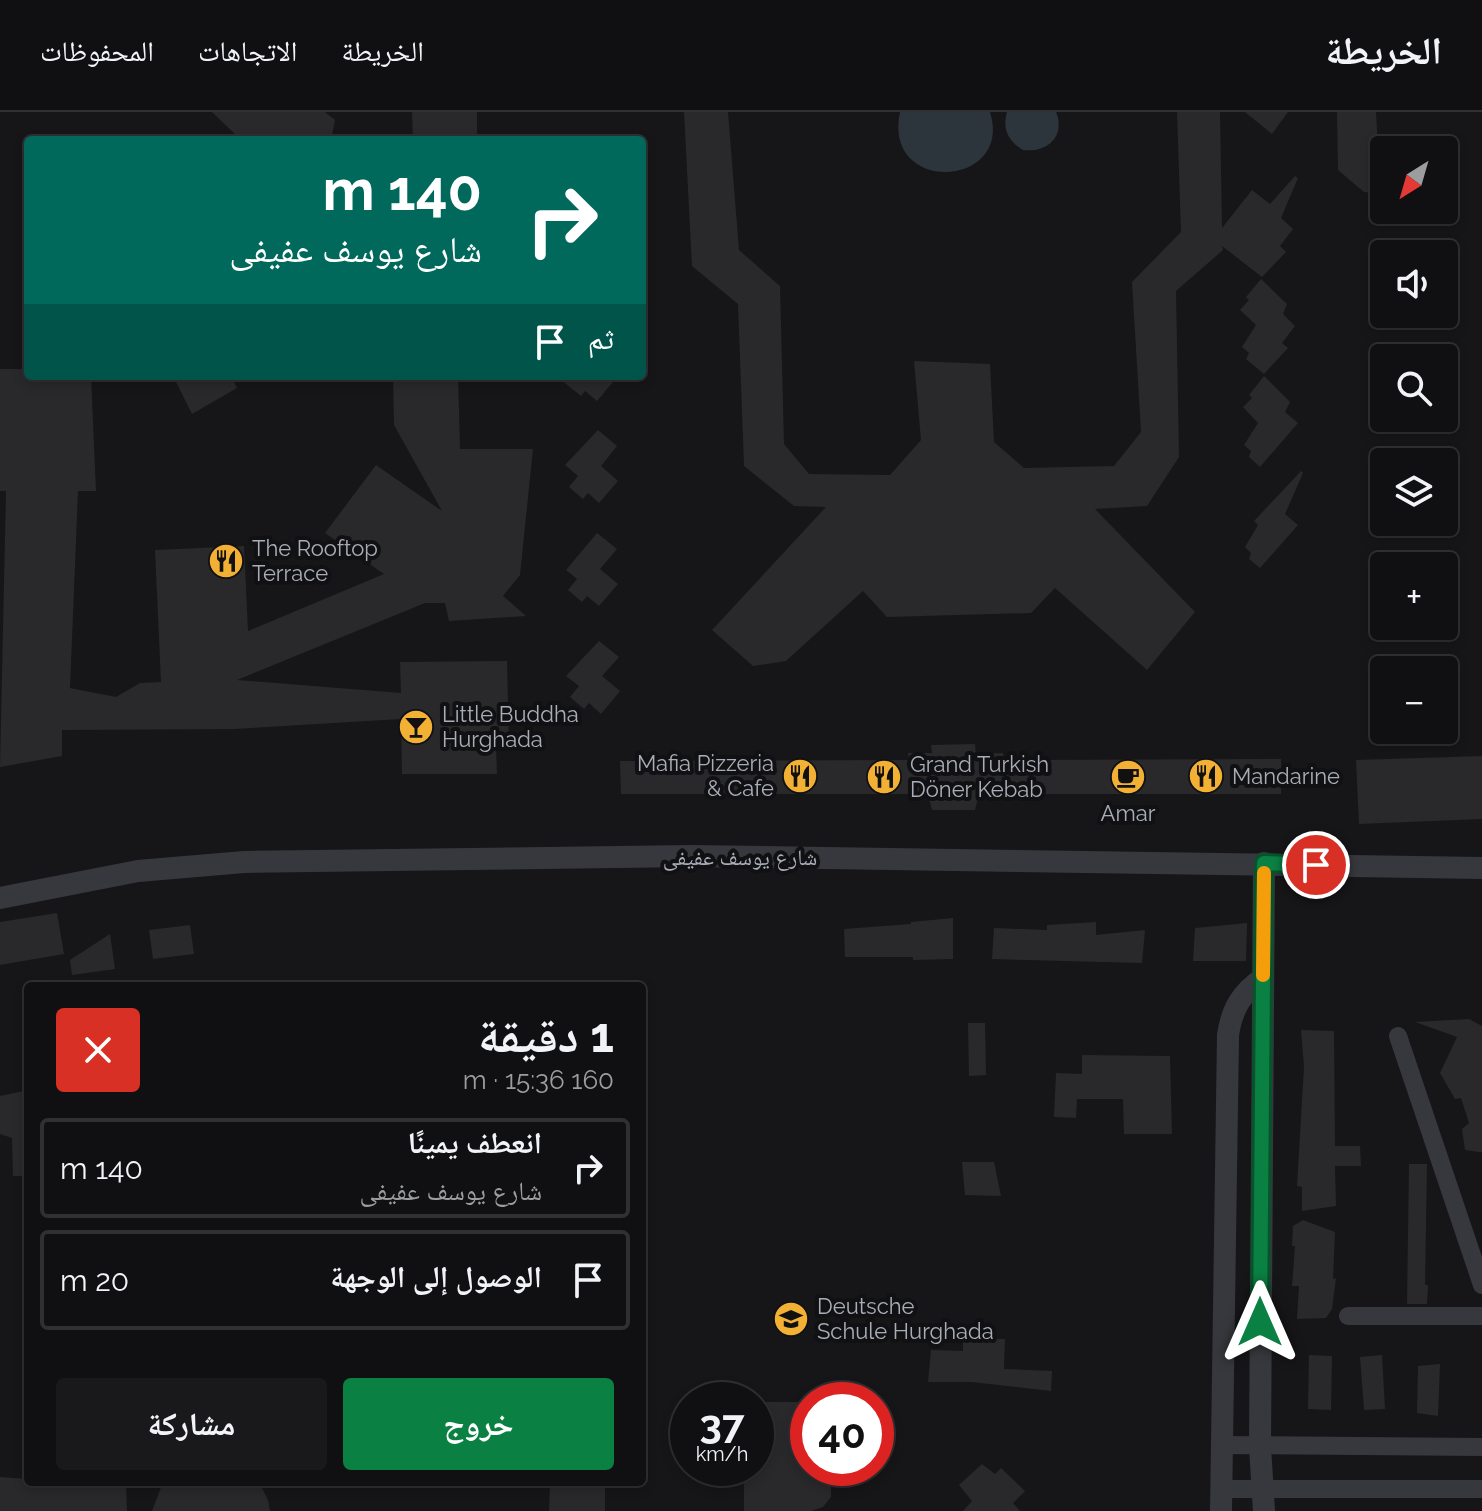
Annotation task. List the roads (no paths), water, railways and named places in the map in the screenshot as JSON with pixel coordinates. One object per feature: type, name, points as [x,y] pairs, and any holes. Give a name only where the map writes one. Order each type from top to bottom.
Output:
[{"type":"street","name":"شارع يوسف عفيفى","points":[[0,898],[138,871],[244,862],[706,856],[1482,868]]},
{"type":"street","points":[[1264,863],[1260,1447],[1264,1500]]},
{"type":"street","points":[[1263,978],[1248,988],[1237,1002],[1228,1035],[1221,1500],[1482,1489]]},
{"type":"street","points":[[1398,1036],[1482,1285]]},
{"type":"street","points":[[1348,1316],[1482,1316]]},
{"type":"street","points":[[1222,1445],[1482,1447]]},
{"type":"place","name":"The Rooftop Terrace","points":[[226,561]]},
{"type":"place","name":"Little Buddha Hurghada","points":[[416,727]]},
{"type":"place","name":"Mafia Pizzeria & Cafe","points":[[800,776]]},
{"type":"place","name":"Mandarine","points":[[1206,776]]},
{"type":"place","name":"Grand Turkish Döner Kebab","points":[[884,777]]},
{"type":"place","name":"Amar","points":[[1128,777]]},
{"type":"place","name":"Deutsche Schule Hurghada","points":[[791,1319]]}]
